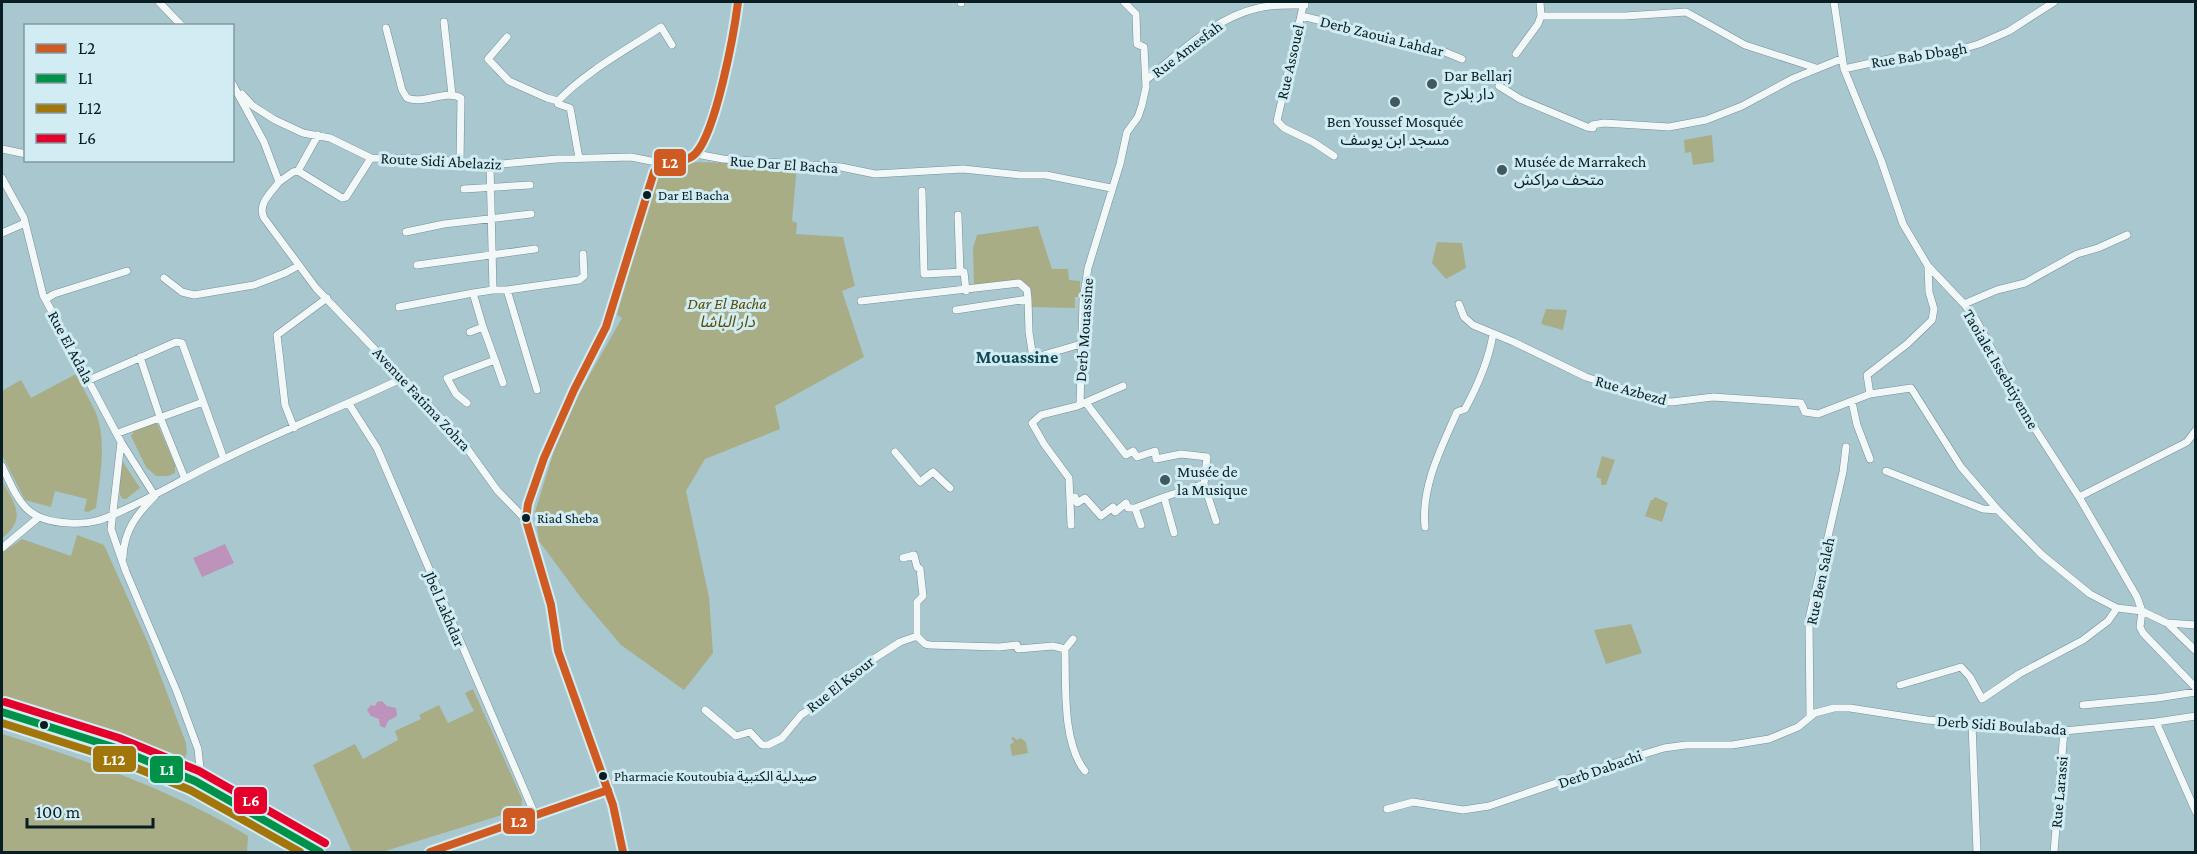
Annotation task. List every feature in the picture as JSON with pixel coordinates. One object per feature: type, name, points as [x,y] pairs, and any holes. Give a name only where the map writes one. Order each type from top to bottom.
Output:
[{"type":"main road","points":[[2,712],[116,748],[194,784],[320,852]]},
{"type":"main road","points":[[2,720],[29,727],[194,784],[307,852]]},
{"type":"street","points":[[159,2],[180,24]]},
{"type":"street","points":[[696,154],[706,134],[716,100],[734,30],[738,2]]},
{"type":"street","points":[[1124,2],[1136,14],[1137,44],[1144,47],[1146,80]]},
{"type":"street","points":[[1516,54],[1538,24],[1541,16],[1540,2]]},
{"type":"street","name":"Rue Bab Dbagh","points":[[1844,69],[1898,56],[1943,53],[1979,44],[2009,31],[2054,2]]},
{"type":"street","name":"Rue Amesfah","points":[[1112,188],[1127,132],[1140,112],[1146,80],[1213,27],[1236,15],[1259,7],[1304,3]]},
{"type":"street","name":"Rue Assouel","points":[[1304,3],[1278,114],[1278,124],[1334,156]]},
{"type":"street","name":"Taoialet Issebtiyenne","points":[[1836,3],[1844,69],[1904,224],[1928,267],[1964,303],[1976,321],[2030,421],[2079,497],[2137,597],[2142,610],[2140,627],[2143,633],[2196,690]]},
{"type":"street","points":[[1541,16],[1649,15],[1686,12],[1745,45],[1816,68]]},
{"type":"street","name":"Derb Zaouia Lahdar","points":[[1302,16],[1445,52],[1462,59]]},
{"type":"street","points":[[444,22],[452,95]]},
{"type":"street","points":[[558,101],[602,66],[661,27],[672,45]]},
{"type":"street","points":[[386,28],[402,90],[407,98],[417,100],[452,95],[461,97],[460,162]]},
{"type":"street","points":[[507,37],[488,59],[509,81],[570,108],[579,158]]},
{"type":"street","points":[[1499,86],[1527,102],[1593,128],[1592,125],[1604,123],[1669,127],[1706,120],[1742,106],[1816,68],[1841,59]]},
{"type":"street","points":[[234,85],[264,142],[279,182],[292,172],[298,171],[344,198],[348,196],[371,158]]},
{"type":"street","name":"Route Sidi Abelaziz","points":[[238,90],[253,106],[275,120],[303,133],[330,138],[371,158],[436,159],[490,165],[631,156],[661,163]]},
{"type":"street","points":[[298,171],[318,135]]},
{"type":"street","points":[[2,149],[24,154]]},
{"type":"street","name":"Rue Dar El Bacha","points":[[661,163],[680,161],[696,154],[710,158],[841,167],[875,174],[963,169],[1020,175],[1046,175],[1112,188]]},
{"type":"street","points":[[526,520],[528,504],[548,450],[606,327],[649,183],[661,163]]},
{"type":"street","points":[[490,165],[494,290]]},
{"type":"street","name":"Rue El Adala","points":[[2,178],[24,218],[40,285],[46,299],[121,442],[111,518],[112,533],[198,749],[200,768],[194,784]]},
{"type":"street","name":"Avenue Fatima Zohra","points":[[279,182],[262,204],[262,215],[298,266],[459,437],[502,496],[526,520],[551,605],[558,651],[608,790],[623,852]]},
{"type":"street","points":[[464,189],[530,185]]},
{"type":"street","name":"Derb Mouassine","points":[[1083,404],[1081,344],[1083,301],[1088,268],[1112,188]]},
{"type":"street","points":[[922,191],[924,274],[960,272],[966,274],[966,291]]},
{"type":"street","points":[[406,232],[444,224],[531,214]]},
{"type":"street","points":[[958,215],[960,272]]},
{"type":"street","points":[[2,233],[25,223]]},
{"type":"street","points":[[1964,303],[1997,290],[2025,283],[2077,254],[2098,248],[2127,235]]},
{"type":"street","points":[[417,265],[535,249]]},
{"type":"street","points":[[399,307],[473,293],[579,279],[584,276],[583,254]]},
{"type":"street","points":[[164,278],[182,292],[194,295],[254,285],[298,266]]},
{"type":"street","points":[[1870,394],[1867,375],[1925,328],[1934,316],[1929,292],[1928,267]]},
{"type":"street","points":[[46,299],[54,294],[127,271]]},
{"type":"street","points":[[861,301],[1019,284],[1027,290],[1033,358],[1081,344]]},
{"type":"street","points":[[507,290],[537,390]]},
{"type":"street","points":[[473,293],[502,383]]},
{"type":"street","points":[[294,428],[285,405],[277,336],[327,298]]},
{"type":"street","points":[[956,310],[1028,299]]},
{"type":"street","name":"Rue Azbezd","points":[[1460,304],[1467,321],[1493,334],[1586,377],[1659,401],[1672,402],[1700,397],[1741,398],[1801,403],[1805,412],[1818,414],[1870,394],[1911,388],[1961,467],[1998,510]]},
{"type":"street","points":[[470,332],[483,327]]},
{"type":"street","points":[[1425,528],[1423,507],[1429,481],[1457,412],[1465,409],[1474,393],[1490,351],[1493,334]]},
{"type":"street","points":[[90,380],[176,342],[182,343],[225,459]]},
{"type":"street","points":[[140,357],[160,417],[185,479]]},
{"type":"street","points":[[467,403],[456,394],[447,378],[495,360]]},
{"type":"street","points":[[2,466],[20,503],[27,511],[39,517],[70,524],[111,518],[225,459],[403,378]]},
{"type":"street","points":[[1071,525],[1069,478],[1032,423],[1041,415],[1083,404],[1124,386]]},
{"type":"street","points":[[118,433],[203,402]]},
{"type":"street","points":[[1852,402],[1859,431],[1870,459]]},
{"type":"street","name":"Jbel Lakhdar","points":[[349,404],[377,448],[536,817]]},
{"type":"street","points":[[1083,404],[1126,455],[1133,451],[1137,457],[1155,451],[1156,459],[1181,454],[1207,457],[1204,484],[1216,521]]},
{"type":"street","points":[[2079,497],[2187,442],[2196,430]]},
{"type":"street","points":[[121,442],[155,496]]},
{"type":"street","name":"Rue Ben Saleh","points":[[1810,716],[1809,619],[1841,483],[1846,447]]},
{"type":"street","points":[[895,452],[920,482],[933,472],[950,488]]},
{"type":"street","points":[[1886,471],[1983,509],[1998,510],[2041,554],[2090,594],[2117,608],[2142,610],[2167,623],[2196,651]]},
{"type":"street","points":[[1070,498],[1075,497],[1077,503],[1085,498],[1101,516],[1113,507],[1115,512],[1126,503],[1128,508],[1135,508],[1204,484]]},
{"type":"street","points":[[123,563],[128,530],[135,518],[155,496]]},
{"type":"street","points":[[1164,498],[1174,532]]},
{"type":"street","points":[[1135,508],[1141,525]]},
{"type":"street","points":[[2,548],[39,517]]},
{"type":"street","points":[[903,558],[914,555],[917,567],[920,569],[923,596],[917,602],[917,636],[925,644],[999,647],[1017,645],[1018,649],[1053,646],[1065,649]]},
{"type":"street","points":[[1900,685],[1961,667],[1970,677],[1982,699],[2019,674],[2083,640],[2108,621],[2117,608]]},
{"type":"street","points":[[2167,623],[2196,625]]},
{"type":"street","name":"Rue El Ksour","points":[[705,710],[736,736],[750,732],[760,744],[768,746],[782,738],[801,715],[812,708],[839,681],[900,642],[917,636]]},
{"type":"street","points":[[1073,639],[1065,649],[1069,730],[1077,760],[1085,771]]},
{"type":"street","points":[[2083,705],[2157,698],[2196,690]]},
{"type":"street","name":"Derb Sidi Boulabada","points":[[1810,716],[1841,707],[1927,720],[2064,731],[2196,716]]},
{"type":"street","name":"Derb Dabachi","points":[[1387,809],[1413,802],[1463,810],[1480,808],[1508,801],[1664,748],[1686,745],[1732,745],[1769,739],[1798,727],[1810,716]]},
{"type":"street","points":[[2156,722],[2196,812]]},
{"type":"street","points":[[1972,724],[1977,852]]},
{"type":"street","name":"Rue Larassi","points":[[2054,852],[2064,731]]},
{"type":"street","points":[[430,852],[536,817],[608,790]]},
{"type":"green space","points":[[1712,135],[1714,162],[1693,165],[1691,152],[1685,153],[1684,140]]},
{"type":"green space","name":"Dar El Bacha دار الباشا","points":[[690,162],[797,164],[792,221],[797,223],[796,234],[843,237],[855,286],[842,291],[864,357],[775,406],[780,429],[705,459],[686,491],[709,597],[713,653],[684,690],[621,645],[582,599],[539,541],[535,512],[557,441],[580,392],[622,318],[617,315],[655,177],[670,167]]},
{"type":"green space","points":[[1038,226],[1052,269],[1068,269],[1069,280],[1080,281],[1080,297],[1075,297],[1075,308],[1031,307],[1023,284],[974,287],[973,248],[977,235]]},
{"type":"green space","points":[[1437,242],[1462,243],[1466,268],[1446,279],[1432,263]]},
{"type":"green space","points":[[1546,309],[1567,310],[1563,330],[1541,324]]},
{"type":"green space","points":[[76,374],[96,413],[101,435],[102,460],[96,508],[88,512],[84,511],[87,499],[55,491],[51,507],[25,500],[2,455],[2,391],[21,380],[31,398]]},
{"type":"green space","points":[[153,422],[157,423],[175,465],[175,473],[168,476],[156,476],[146,467],[131,436],[134,431]]},
{"type":"green space","points":[[1602,456],[1615,460],[1606,485],[1601,485],[1601,479],[1596,477]]},
{"type":"green space","points":[[121,459],[140,488],[126,499],[120,495],[119,464]]},
{"type":"green space","points":[[2,480],[14,504],[17,517],[10,531],[2,538]]},
{"type":"green space","points":[[1655,497],[1668,503],[1662,522],[1645,516],[1651,500]]},
{"type":"green space","points":[[77,535],[104,545],[148,643],[186,743],[186,754],[180,762],[169,760],[66,716],[2,698],[2,553],[22,539],[71,556]]},
{"type":"green space","points":[[1631,624],[1642,653],[1606,664],[1594,630]]},
{"type":"green space","points":[[473,689],[522,799],[521,808],[382,852],[352,852],[313,765],[355,744],[363,759],[398,740],[395,731],[421,719],[419,715],[439,705],[448,723],[474,711],[465,693]]},
{"type":"green space","points":[[2,734],[128,777],[189,804],[248,836],[247,852],[2,852]]},
{"type":"green space","points":[[1011,738],[1017,740],[1021,738],[1026,742],[1028,753],[1012,756],[1010,745],[1014,742]]},
{"type":"shaded area","points":[[225,544],[234,563],[202,577],[193,558]]},
{"type":"shaded area","points":[[382,701],[387,706],[396,708],[397,716],[388,721],[385,728],[380,726],[379,719],[371,716],[367,710],[371,705],[375,706],[377,702]]},
{"type":"transit line","name":"L2","points":[[623,852],[613,805],[558,651],[551,605],[526,520],[528,504],[544,458],[574,390],[606,327],[654,172],[661,163],[680,161],[693,156],[703,142],[723,81],[738,2]]},
{"type":"transit line","name":"L6","points":[[5,702],[119,738],[199,771],[325,843]]},
{"type":"transit line","name":"L1","points":[[2,712],[116,748],[195,781],[320,852]]},
{"type":"transit line","name":"L12","points":[[2,723],[112,758],[190,790],[300,852]]},
{"type":"transit line","name":"L2","points":[[430,852],[608,790]]},
{"type":"place","name":"Dar Bellarj دار بلارج","points":[[1432,84]]},
{"type":"place","name":"Ben Youssef Mosquée مسجد ابن يوسف","points":[[1395,102]]},
{"type":"place","name":"Musée de Marrakech متحف مراكش","points":[[1502,170]]},
{"type":"place","name":"Dar El Bacha","points":[[647,195]]},
{"type":"place","name":"Musée de la Musique","points":[[1165,480]]},
{"type":"place","name":"Riad Sheba","points":[[526,518]]},
{"type":"place","name":"Pharmacie Koutoubia صيدلية الكتبية","points":[[603,776]]},
{"type":"district","name":"Mouassine","points":[[1017,357]]}]
